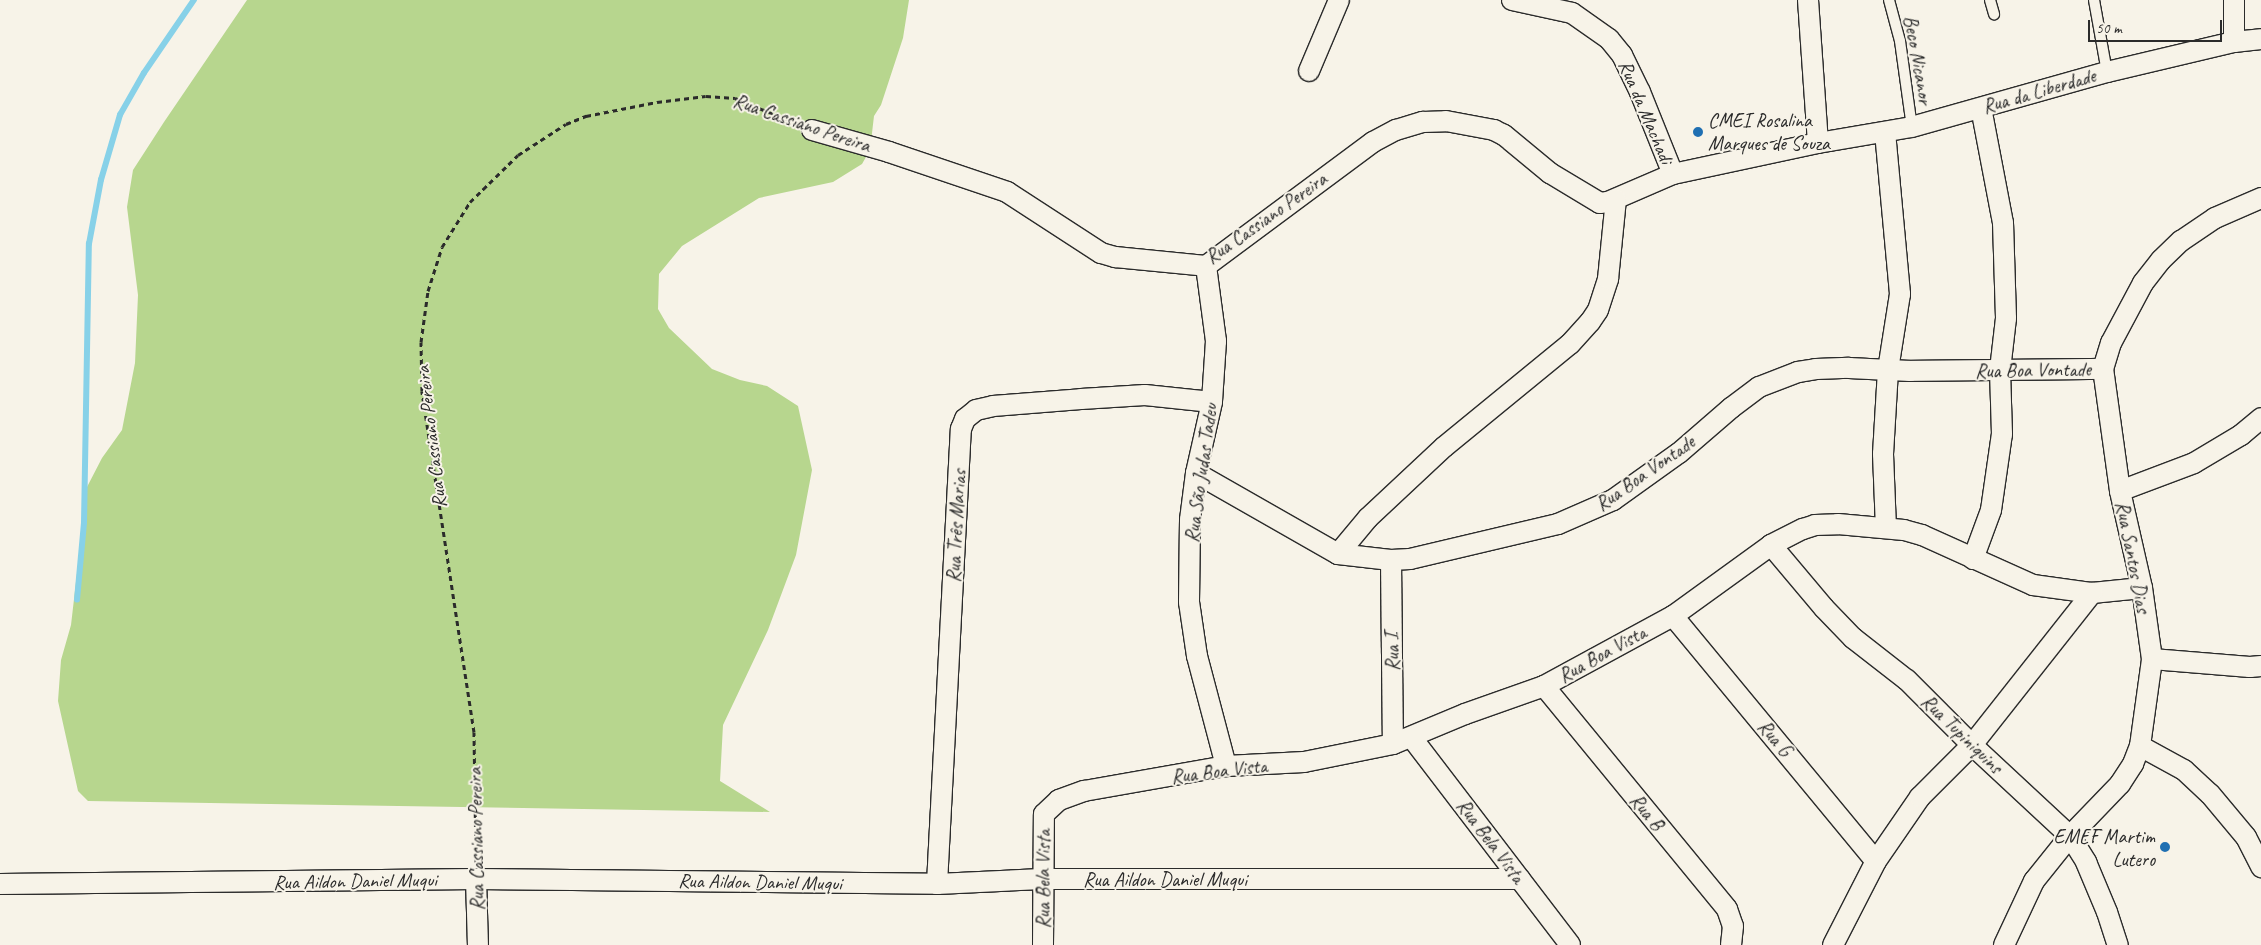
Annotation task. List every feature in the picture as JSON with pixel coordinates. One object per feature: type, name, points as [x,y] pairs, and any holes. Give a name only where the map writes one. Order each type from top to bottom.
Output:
[{"type":"street","points":[[1309,71],[1339,0]]},
{"type":"street","name":"Rua da Machadi","points":[[1512,0],[1567,6],[1609,39],[1622,55],[1640,92],[1673,174]]},
{"type":"street","points":[[1808,0],[1818,143]]},
{"type":"street","points":[[2234,0],[2234,42]]},
{"type":"street","name":"Rua da Liberdade","points":[[1673,174],[1818,143],[1912,127],[2107,72],[2234,42],[2261,39]]},
{"type":"street","points":[[1973,559],[1992,510],[2002,434],[2000,370],[2006,318],[2003,223],[1981,108]]},
{"type":"street","name":"Rua Cassiano Pereira","points":[[812,130],[898,155],[1007,192],[1101,253],[1115,257],[1206,266],[1373,142],[1396,130],[1423,122],[1446,121],[1494,130],[1504,135],[1550,173],[1600,202],[1616,200]]},
{"type":"street","points":[[1885,132],[1900,294],[1888,370],[1883,454],[1886,528]]},
{"type":"street","points":[[1338,554],[1368,518],[1444,447],[1570,344],[1590,322],[1598,310],[1608,279],[1616,200],[1673,174]]},
{"type":"street","name":"Rua Santos Dias","points":[[2004,945],[2034,881],[2070,836],[2127,774],[2140,746],[2152,659],[2142,588],[2120,491],[2103,369],[2111,343],[2143,283],[2161,260],[2181,242],[2215,218],[2261,198]]},
{"type":"street","name":"Rua São Judas Tadeu","points":[[1206,266],[1216,341],[1212,402],[1196,473],[1190,520],[1189,602],[1197,656],[1226,766]]},
{"type":"street","name":"Rua Boa Vontade","points":[[1196,473],[1338,554],[1391,560],[1410,559],[1480,544],[1558,524],[1612,500],[1679,453],[1731,408],[1759,387],[1779,378],[1816,369],[1850,368],[1888,370],[2103,369]]},
{"type":"street","name":"Rua Três Marias","points":[[937,884],[961,429],[966,419],[976,410],[993,406],[1081,399],[1145,396],[1212,402]]},
{"type":"street","points":[[2120,491],[2194,463],[2241,435],[2261,418]]},
{"type":"street","name":"Rua Boa Vista","points":[[1044,814],[1059,800],[1084,791],[1226,766],[1304,762],[1403,741],[1465,714],[1544,686],[1673,616],[1771,545],[1791,534],[1815,525],[1838,524],[1886,528],[1922,536],[2023,582],[2092,593],[2142,588]]},
{"type":"street","name":"Rua Tupiniquins","points":[[1771,545],[1852,638],[1907,680],[1972,745],[2070,836],[2086,862],[2118,945]]},
{"type":"street","name":"Rua I","points":[[1391,560],[1403,741]]},
{"type":"street","points":[[1833,945],[1876,861],[1920,797],[1972,745],[2092,593]]},
{"type":"street","name":"Rua G","points":[[1673,616],[1876,861]]},
{"type":"street","points":[[2152,659],[2250,667],[2261,666]]},
{"type":"street","name":"Rua B","points":[[1544,686],[1727,909],[1733,932],[1731,945]]},
{"type":"street","name":"Rua Bela Vista","points":[[1403,741],[1520,879],[1570,945]]},
{"type":"street","points":[[2140,746],[2178,766],[2210,794],[2246,837],[2261,866]]},
{"type":"street","name":"Rua Bela Vista","points":[[1043,945],[1042,879],[1044,814]]},
{"type":"street","name":"Rua Cassiano Pereira","points":[[476,879],[478,945]]},
{"type":"street","name":"Rua Aildon Daniel Muqui","points":[[0,884],[476,879],[937,884],[1042,879],[1520,879]]},
{"type":"lane","name":"Beco Nicanor","points":[[1889,0],[1900,41],[1912,127]]},
{"type":"lane","points":[[1990,0],[1994,14]]},
{"type":"lane","points":[[2094,0],[2107,72]]},
{"type":"path","name":"Rua Cassiano Pereira","points":[[476,879],[474,732],[422,391],[421,342],[428,291],[442,247],[470,202],[518,155],[566,124],[586,116],[657,102],[719,96],[735,98],[812,130]]},
{"type":"green space","points":[[247,0],[909,0],[903,38],[881,105],[874,116],[870,150],[862,164],[833,182],[759,198],[682,246],[659,274],[658,309],[669,328],[712,369],[740,380],[767,386],[798,406],[812,470],[796,555],[768,630],[723,725],[720,781],[770,812],[88,801],[78,791],[58,701],[61,660],[71,625],[87,487],[102,458],[122,430],[135,363],[138,295],[127,207],[133,170]]},
{"type":"waterway","points":[[77,600],[84,523],[89,244],[101,180],[120,115],[144,73],[194,0]]},
{"type":"place","name":"CMEI Rosalina Marques de Souza","points":[[1698,132]]},
{"type":"place","name":"EMEF Martim Lutero","points":[[2165,847]]}]
